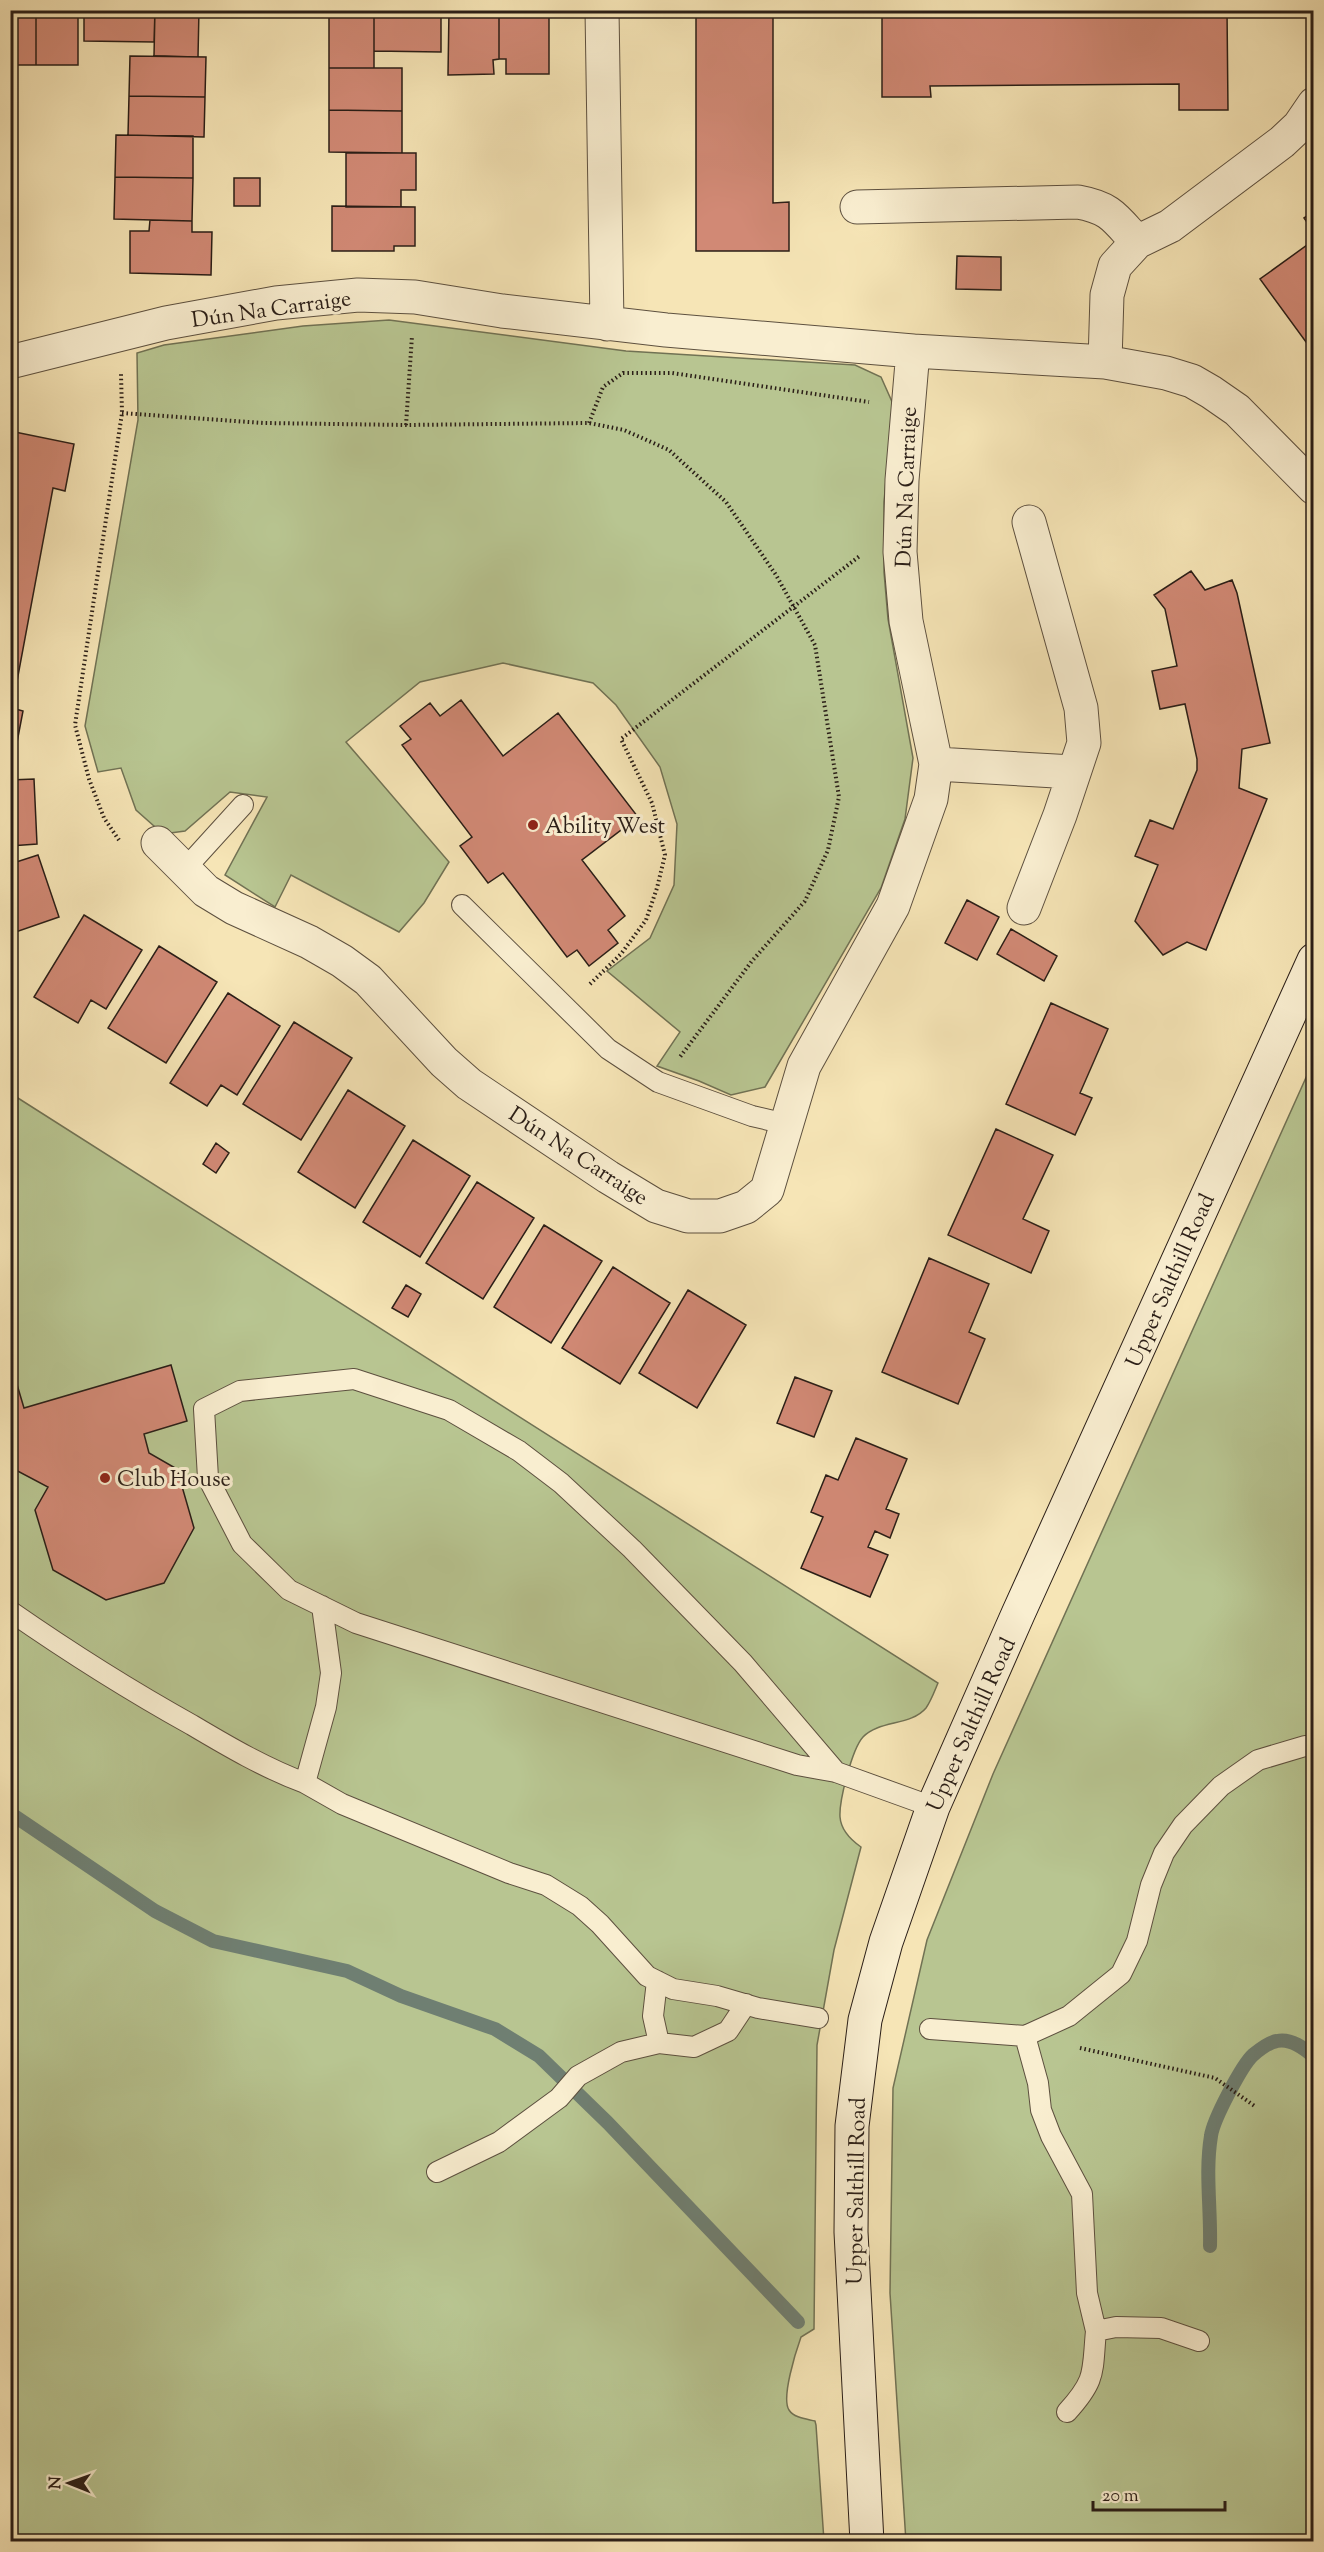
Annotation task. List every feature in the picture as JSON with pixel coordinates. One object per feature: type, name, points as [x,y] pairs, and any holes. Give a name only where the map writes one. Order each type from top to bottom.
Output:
[{"type":"street","points":[[602,10],[607,324]]},
{"type":"street","points":[[1105,362],[1105,326],[1109,285],[1115,266],[1137,242],[1170,226],[1282,142],[1299,126],[1314,104]]},
{"type":"street","points":[[857,207],[1078,202],[1097,205],[1110,212],[1137,242]]},
{"type":"street","name":"Dún Na Carraige","points":[[10,362],[166,323],[313,298],[357,296],[415,297],[607,324],[913,351],[1105,362],[1166,373],[1192,381],[1211,392],[1237,410],[1314,488]]},
{"type":"street","name":"Dún Na Carraige","points":[[158,843],[206,891],[234,908],[309,942],[342,961],[368,980],[444,1062],[469,1084],[608,1177],[656,1206],[688,1216],[720,1216],[746,1207],[767,1190],[804,1066],[894,906],[931,799],[936,764],[906,621],[900,530],[913,351]]},
{"type":"street","points":[[1024,908],[1060,815],[1084,742],[1081,708],[1029,522]]},
{"type":"street","points":[[936,764],[1073,772]]},
{"type":"street","name":"Upper Salthill Road","points":[[867,2541],[851,2232],[852,2126],[865,2020],[886,1942],[933,1808],[1018,1614],[1314,960]]},
{"type":"lane","points":[[184,870],[243,805]]},
{"type":"lane","points":[[462,905],[608,1049],[658,1082],[752,1116],[786,1124]]},
{"type":"lane","points":[[836,1772],[743,1663],[632,1549],[561,1483],[519,1450],[448,1410],[354,1379],[240,1391],[204,1410],[208,1478],[242,1544],[289,1590],[356,1623],[797,1765],[836,1772],[933,1808]]},
{"type":"lane","points":[[305,1783],[326,1707],[331,1673],[322,1606]]},
{"type":"lane","points":[[10,1611],[63,1648],[154,1704],[268,1769],[305,1783],[342,1804],[509,1873],[546,1885],[580,1906],[600,1924],[647,1976],[673,1989],[818,2018]]},
{"type":"lane","points":[[930,2030],[1025,2036],[1070,2016],[1121,1974],[1137,1941],[1151,1886],[1164,1853],[1183,1826],[1221,1786],[1258,1760],[1305,1746],[1314,1747]]},
{"type":"lane","points":[[657,1981],[653,2016],[658,2043]]},
{"type":"lane","points":[[437,2172],[499,2142],[559,2098],[578,2076],[621,2052],[658,2043],[694,2047],[728,2031],[746,2004]]},
{"type":"lane","points":[[1025,2036],[1038,2083],[1041,2110],[1051,2136],[1082,2194],[1087,2293],[1096,2331],[1094,2368],[1089,2386],[1067,2412]]},
{"type":"lane","points":[[1096,2331],[1116,2327],[1161,2328],[1199,2341]]},
{"type":"path","points":[[406,425],[415,297]]},
{"type":"path","points":[[120,335],[122,413],[75,725],[88,779],[104,818],[132,858],[158,843]]},
{"type":"path","points":[[589,423],[603,387],[623,373],[672,373],[908,406]]},
{"type":"path","points":[[122,413],[263,423],[406,425],[589,423],[624,430],[669,450],[726,502],[776,575],[815,645],[839,797],[828,849],[805,901],[752,961],[695,1039],[658,1082]]},
{"type":"path","points":[[565,1007],[621,954],[646,920],[665,855],[652,803],[621,739],[876,543],[900,530]]},
{"type":"path","points":[[1025,2036],[1215,2078],[1256,2107]]},
{"type":"green space","points":[[389,320],[626,351],[855,365],[881,377],[893,404],[884,502],[884,572],[888,619],[913,758],[905,819],[881,888],[765,1087],[731,1095],[657,1066],[680,1032],[607,971],[650,938],[674,885],[677,824],[660,767],[616,705],[593,683],[503,663],[420,682],[346,742],[449,862],[424,903],[399,932],[291,875],[275,907],[225,875],[267,797],[230,792],[185,831],[163,834],[136,810],[121,768],[98,772],[85,726],[138,420],[137,353],[164,345],[303,326]]},
{"type":"green space","points":[[1313,1062],[1313,2541],[906,2542],[890,2293],[893,2088],[927,1940],[993,1774]]},
{"type":"green space","points":[[10,1093],[938,1683],[928,1705],[920,1714],[877,1728],[863,1737],[851,1763],[840,1809],[844,1830],[861,1847],[834,1950],[817,2045],[814,2329],[801,2337],[790,2374],[787,2396],[787,2404],[791,2413],[815,2421],[824,2541],[11,2541]]},
{"type":"building","points":[[10,10],[36,10],[36,65],[10,65]]},
{"type":"building","points":[[36,10],[78,10],[78,65],[36,65]]},
{"type":"building","points":[[84,10],[155,10],[154,42],[84,41]]},
{"type":"building","points":[[155,10],[199,10],[198,57],[154,56]]},
{"type":"building","points":[[329,10],[374,10],[374,68],[329,68]]},
{"type":"building","points":[[374,10],[441,10],[441,52],[374,51]]},
{"type":"building","points":[[449,10],[499,10],[499,59],[493,60],[494,74],[448,75]]},
{"type":"building","points":[[499,10],[549,10],[549,74],[506,74],[506,59],[499,59]]},
{"type":"building","points":[[696,10],[773,10],[773,203],[789,202],[789,251],[696,251]]},
{"type":"building","points":[[882,10],[1227,10],[1228,110],[1179,110],[1179,84],[930,86],[931,97],[882,97]]},
{"type":"building","points":[[130,56],[206,57],[205,97],[129,96]]},
{"type":"building","points":[[329,68],[402,68],[402,111],[329,110]]},
{"type":"building","points":[[129,96],[205,97],[204,137],[128,135]]},
{"type":"building","points":[[329,110],[402,111],[402,153],[329,152]]},
{"type":"building","points":[[116,135],[193,136],[193,178],[115,177]]},
{"type":"building","points":[[346,153],[416,153],[416,190],[401,190],[401,207],[346,207]]},
{"type":"building","points":[[115,177],[193,178],[192,221],[114,219]]},
{"type":"building","points":[[234,178],[260,178],[260,206],[234,206]]},
{"type":"building","points":[[332,206],[415,207],[415,246],[394,246],[394,251],[332,251]]},
{"type":"building","points":[[1314,211],[1314,232],[1304,218]]},
{"type":"building","points":[[150,220],[192,221],[192,232],[212,232],[211,275],[130,273],[130,231],[149,231]]},
{"type":"building","points":[[1314,240],[1314,336],[1306,342],[1260,279]]},
{"type":"building","points":[[957,256],[1001,257],[1001,290],[956,289]]},
{"type":"building","points":[[10,431],[74,444],[65,491],[53,488],[12,708],[23,711],[14,758],[10,757]]},
{"type":"building","points":[[1191,571],[1205,590],[1232,580],[1237,593],[1270,743],[1242,749],[1239,788],[1267,799],[1206,950],[1187,942],[1163,955],[1135,921],[1158,865],[1135,856],[1150,820],[1173,829],[1197,770],[1197,759],[1185,704],[1160,709],[1152,671],[1177,666],[1165,609],[1154,595]]},
{"type":"building","points":[[461,700],[503,756],[558,713],[638,817],[582,860],[625,916],[608,930],[618,943],[589,966],[577,950],[567,957],[503,873],[488,883],[460,846],[472,837],[402,745],[411,739],[400,726],[430,703],[440,716]]},
{"type":"building","points":[[34,779],[37,844],[10,846],[10,780]]},
{"type":"building","points":[[38,855],[59,917],[10,934],[10,864]]},
{"type":"building","points":[[967,900],[999,917],[977,960],[945,943]]},
{"type":"building","points":[[84,915],[142,950],[106,1009],[91,1000],[78,1023],[34,997]]},
{"type":"building","points":[[1011,929],[1057,956],[1044,981],[997,954]]},
{"type":"building","points":[[159,946],[217,982],[166,1063],[108,1028]]},
{"type":"building","points":[[228,993],[280,1026],[237,1095],[221,1085],[207,1106],[170,1083]]},
{"type":"building","points":[[1051,1003],[1108,1029],[1080,1093],[1092,1098],[1075,1135],[1006,1104]]},
{"type":"building","points":[[294,1022],[352,1058],[301,1140],[243,1104]]},
{"type":"building","points":[[348,1090],[405,1126],[355,1208],[298,1172]]},
{"type":"building","points":[[996,1129],[1053,1155],[1023,1219],[1049,1231],[1031,1273],[948,1235]]},
{"type":"building","points":[[413,1140],[470,1176],[420,1257],[363,1222]]},
{"type":"building","points":[[216,1143],[229,1153],[216,1173],[203,1164]]},
{"type":"building","points":[[477,1182],[534,1218],[483,1299],[426,1263]]},
{"type":"building","points":[[544,1225],[602,1261],[551,1343],[494,1307]]},
{"type":"building","points":[[929,1258],[989,1284],[969,1332],[985,1339],[958,1404],[882,1372]]},
{"type":"building","points":[[613,1267],[670,1303],[620,1384],[562,1348]]},
{"type":"building","points":[[406,1285],[421,1294],[408,1317],[392,1308]]},
{"type":"building","points":[[688,1290],[746,1325],[697,1408],[639,1373]]},
{"type":"building","name":"Club House","points":[[10,1361],[24,1408],[171,1365],[187,1421],[144,1434],[149,1453],[177,1469],[194,1528],[164,1583],[106,1600],[53,1570],[35,1510],[48,1487],[10,1467]]},
{"type":"building","points":[[795,1377],[832,1391],[814,1437],[777,1423]]},
{"type":"building","points":[[856,1438],[907,1459],[886,1509],[899,1514],[890,1538],[875,1531],[868,1547],[888,1555],[870,1597],[801,1568],[823,1517],[811,1512],[826,1475],[838,1480]]},
{"type":"waterway","points":[[10,1813],[155,1911],[213,1941],[347,1971],[401,1996],[495,2029],[539,2056],[608,2123],[798,2322]]},
{"type":"waterway","points":[[1210,2246],[1208,2177],[1211,2136],[1222,2106],[1235,2081],[1253,2055],[1274,2042],[1282,2040],[1292,2042],[1314,2057]]},
{"type":"place","name":"Ability West","points":[[533,825]]},
{"type":"place","name":"Club House","points":[[105,1478]]}]
